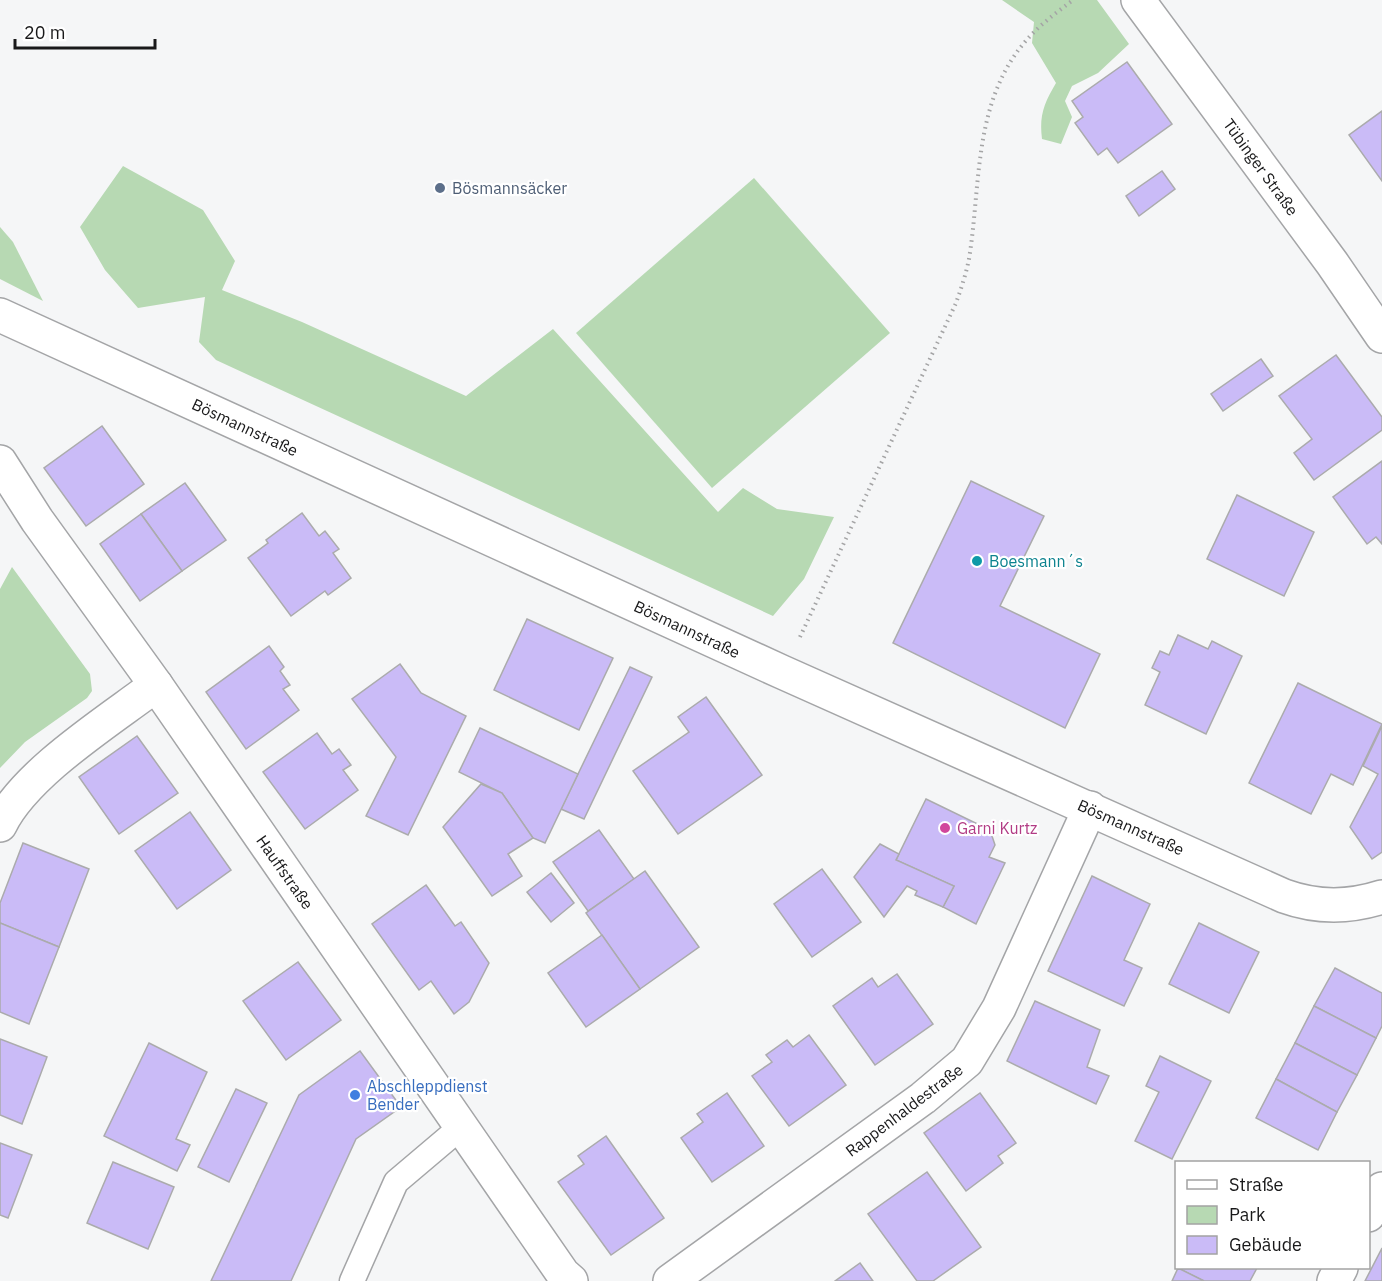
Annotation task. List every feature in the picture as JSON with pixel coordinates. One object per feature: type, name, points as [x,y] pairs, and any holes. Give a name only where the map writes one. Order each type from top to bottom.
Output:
[{"type":"street","name":"Tübinger Straße","points":[[1138,0],[1332,263],[1382,336]]},
{"type":"street","name":"Bösmannstraße","points":[[0,315],[782,672],[1303,903],[1337,907],[1382,897]]},
{"type":"street","name":"Hauffstraße","points":[[0,462],[37,520],[156,685],[563,1274],[571,1281]]},
{"type":"street","points":[[0,825],[26,790],[55,763],[156,685]]},
{"type":"street","name":"Rappenhaldestraße","points":[[670,1281],[923,1098],[967,1061],[999,1008],[1090,808]]},
{"type":"street","points":[[1370,1211],[1382,1188]]},
{"type":"lane","points":[[352,1281],[396,1182],[461,1127]]},
{"type":"path","points":[[782,672],[956,303],[969,258],[980,155],[998,87],[1010,62],[1024,43],[1073,0]]},
{"type":"green space","points":[[1002,0],[1097,0],[1129,44],[1098,73],[1072,86],[1065,101],[1072,117],[1061,144],[1042,139],[1043,110],[1056,83],[1032,43],[1034,22]]},
{"type":"green space","points":[[123,166],[203,210],[235,261],[222,290],[302,322],[466,396],[553,329],[718,512],[743,488],[777,509],[834,517],[804,579],[773,616],[216,360],[199,342],[205,297],[138,308],[105,270],[80,227]]},
{"type":"green space","points":[[754,178],[890,333],[712,488],[576,333]]},
{"type":"green space","points":[[0,227],[13,242],[43,301],[0,279]]},
{"type":"green space","points":[[12,567],[90,674],[92,691],[87,698],[25,742],[0,768],[0,589]]},
{"type":"building","points":[[1127,62],[1172,124],[1118,163],[1107,148],[1098,155],[1075,123],[1083,117],[1072,101]]},
{"type":"building","points":[[1382,111],[1382,181],[1349,135]]},
{"type":"building","points":[[1162,171],[1175,189],[1139,216],[1126,196]]},
{"type":"building","points":[[1336,355],[1382,417],[1382,430],[1314,480],[1294,453],[1312,439],[1279,396]]},
{"type":"building","points":[[1261,359],[1273,376],[1223,411],[1211,394]]},
{"type":"building","points":[[102,426],[144,484],[86,526],[44,468]]},
{"type":"building","points":[[1382,461],[1382,544],[1376,537],[1367,544],[1333,497]]},
{"type":"building","name":"Boesmann´s","points":[[971,481],[1044,516],[1000,606],[1100,654],[1065,728],[893,643]]},
{"type":"building","points":[[185,483],[226,540],[182,571],[141,514]]},
{"type":"building","points":[[1237,495],[1314,532],[1284,596],[1207,559]]},
{"type":"building","points":[[302,513],[319,536],[325,531],[339,549],[333,553],[351,578],[328,595],[325,591],[291,616],[248,558],[268,543],[266,540]]},
{"type":"building","points":[[141,514],[182,571],[140,601],[100,544]]},
{"type":"building","points":[[527,619],[613,658],[579,730],[494,690]]},
{"type":"building","points":[[1178,635],[1208,649],[1212,641],[1242,656],[1206,734],[1145,705],[1160,672],[1152,668],[1160,651],[1169,655]]},
{"type":"building","points":[[269,646],[284,667],[280,671],[290,685],[283,689],[299,710],[246,749],[206,692]]},
{"type":"building","points":[[400,664],[421,693],[466,716],[408,835],[366,816],[396,757],[352,699]]},
{"type":"building","points":[[630,667],[652,677],[584,819],[561,809]]},
{"type":"building","points":[[1298,683],[1382,724],[1353,785],[1331,774],[1311,814],[1249,783]]},
{"type":"building","points":[[706,697],[762,775],[678,834],[633,771],[689,732],[678,717]]},
{"type":"building","points":[[1382,726],[1382,852],[1372,859],[1350,827],[1378,774],[1363,766]]},
{"type":"building","points":[[480,728],[578,774],[545,843],[533,838],[502,793],[459,772]]},
{"type":"building","points":[[317,733],[332,754],[339,749],[351,765],[343,770],[358,790],[305,829],[263,772]]},
{"type":"building","points":[[137,736],[178,793],[119,834],[79,777]]},
{"type":"building","points":[[481,784],[502,793],[533,838],[508,854],[522,876],[492,896],[443,827]]},
{"type":"building","points":[[926,799],[990,830],[995,845],[989,857],[1005,863],[976,924],[943,907],[954,886],[896,860]]},
{"type":"building","points":[[190,812],[231,870],[177,909],[135,851]]},
{"type":"building","points":[[599,830],[634,879],[588,911],[553,862]]},
{"type":"building","points":[[23,843],[89,869],[59,947],[0,923],[0,903]]},
{"type":"building","points":[[880,844],[899,854],[896,860],[954,886],[943,907],[915,895],[917,891],[907,886],[884,917],[854,877]]},
{"type":"building","points":[[822,869],[861,922],[812,957],[774,904]]},
{"type":"building","points":[[645,871],[699,947],[640,989],[586,913]]},
{"type":"building","points":[[551,873],[574,903],[551,922],[527,892]]},
{"type":"building","points":[[1092,876],[1150,904],[1124,960],[1142,968],[1124,1006],[1048,971]]},
{"type":"building","points":[[426,885],[455,926],[461,922],[489,963],[469,1002],[454,1014],[431,981],[419,990],[372,924]]},
{"type":"building","points":[[0,923],[59,947],[29,1024],[0,1012]]},
{"type":"building","points":[[1199,923],[1259,952],[1229,1013],[1169,984]]},
{"type":"building","points":[[602,935],[640,989],[586,1027],[548,973]]},
{"type":"building","points":[[298,962],[341,1020],[286,1060],[243,1001]]},
{"type":"building","points":[[1335,968],[1382,993],[1382,1026],[1376,1038],[1314,1006]]},
{"type":"building","points":[[897,974],[933,1024],[875,1065],[833,1006],[872,978],[878,987]]},
{"type":"building","points":[[1035,1001],[1100,1030],[1087,1067],[1109,1076],[1096,1104],[1007,1061]]},
{"type":"building","points":[[1314,1006],[1376,1038],[1357,1075],[1295,1043]]},
{"type":"building","points":[[809,1035],[846,1085],[789,1126],[752,1076],[772,1062],[766,1055],[787,1040],[793,1047]]},
{"type":"building","points":[[0,1039],[47,1057],[22,1124],[0,1115]]},
{"type":"building","points":[[149,1043],[207,1072],[176,1139],[190,1145],[177,1171],[104,1136]]},
{"type":"building","points":[[1295,1043],[1357,1075],[1337,1112],[1276,1079]]},
{"type":"building","points":[[360,1051],[401,1107],[356,1139],[291,1281],[211,1281],[299,1095]]},
{"type":"building","points":[[1160,1056],[1211,1081],[1172,1159],[1135,1141],[1159,1092],[1146,1086]]},
{"type":"building","points":[[1276,1079],[1337,1112],[1318,1150],[1256,1118]]},
{"type":"building","points":[[236,1089],[267,1103],[229,1182],[198,1167]]},
{"type":"building","points":[[727,1093],[764,1146],[712,1182],[681,1138],[703,1122],[697,1114]]},
{"type":"building","points":[[980,1093],[1016,1143],[998,1156],[1003,1163],[966,1191],[924,1133]]},
{"type":"building","points":[[606,1136],[664,1218],[611,1255],[558,1182],[584,1164],[578,1156]]},
{"type":"building","points":[[0,1143],[32,1155],[8,1218],[0,1215]]},
{"type":"building","points":[[113,1162],[174,1187],[148,1249],[87,1223]]},
{"type":"building","points":[[927,1172],[981,1247],[933,1281],[917,1281],[868,1214]]},
{"type":"building","points":[[1382,1248],[1382,1281],[1365,1281]]},
{"type":"building","points":[[860,1263],[873,1281],[835,1281]]},
{"type":"building","points":[[1178,1269],[1180,1269],[1204,1281],[1172,1281]]},
{"type":"building","points":[[1180,1269],[1256,1269],[1250,1281],[1204,1281]]},
{"type":"place","name":"Bösmannsäcker","points":[[440,188]]},
{"type":"place","name":"Boesmann´s","points":[[977,561]]},
{"type":"place","name":"Garni Kurtz","points":[[945,828]]},
{"type":"place","name":"Abschleppdienst Bender","points":[[355,1095]]}]
